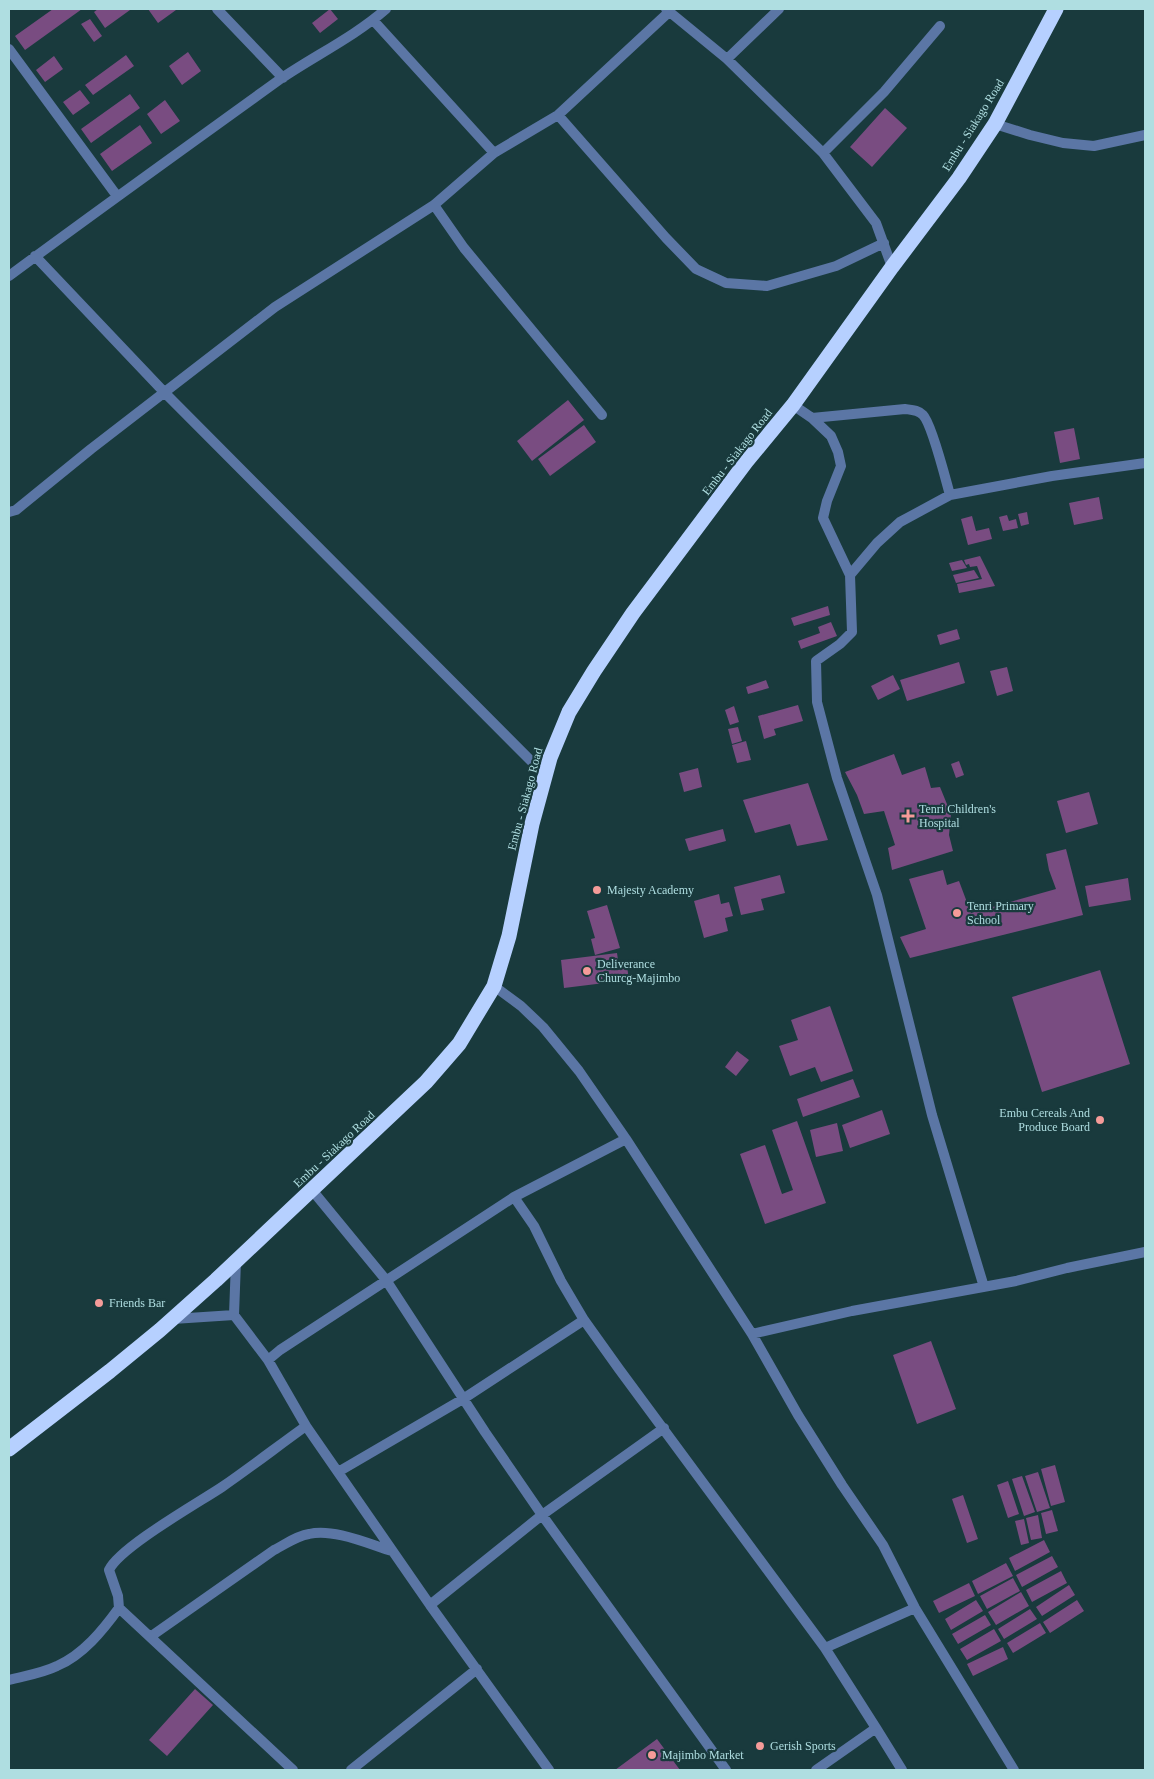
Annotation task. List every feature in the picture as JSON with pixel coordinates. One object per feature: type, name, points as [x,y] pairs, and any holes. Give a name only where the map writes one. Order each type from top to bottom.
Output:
[{"type":"highway","name":"Embu - Siakago Road","points":[[9,1449],[173,1319],[426,1082],[459,1044],[494,986],[509,936],[532,824],[545,775],[569,712],[632,613],[746,462],[793,405],[892,267],[959,178],[995,124],[1056,9]]},
{"type":"street","points":[[217,9],[283,78]]},
{"type":"street","points":[[9,276],[117,196],[283,78],[373,20],[386,9]]},
{"type":"street","points":[[727,60],[765,20],[779,9]]},
{"type":"street","points":[[9,512],[16,510],[91,449],[276,307],[434,205],[494,153],[558,115],[668,10],[727,60],[823,153],[876,223],[892,267]]},
{"type":"street","points":[[373,20],[494,153]]},
{"type":"street","points":[[823,153],[884,92],[940,26]]},
{"type":"street","points":[[9,49],[117,196]]},
{"type":"street","points":[[558,115],[666,238],[696,269],[726,283],[767,286],[836,266],[884,243]]},
{"type":"street","points":[[995,124],[1030,135],[1094,146],[1145,136]]},
{"type":"street","points":[[434,205],[464,248],[602,415]]},
{"type":"street","points":[[35,256],[165,393],[545,775]]},
{"type":"street","points":[[793,405],[812,418],[831,436],[838,452],[841,466],[827,501],[823,518],[850,575],[852,632],[840,644],[816,662],[817,702],[837,778],[878,895],[932,1116],[984,1287]]},
{"type":"street","points":[[812,418],[905,409],[917,410],[925,416],[950,495]]},
{"type":"street","points":[[850,575],[877,542],[900,522],[950,495],[1052,476],[1145,463]]},
{"type":"street","points":[[494,986],[521,1006],[543,1027],[579,1072],[626,1139],[752,1334],[798,1415],[842,1485],[883,1545],[915,1608],[1014,1770]]},
{"type":"street","points":[[268,1360],[280,1350],[514,1197],[626,1139]]},
{"type":"street","points":[[312,1190],[386,1280],[463,1399],[542,1515],[726,1770]]},
{"type":"street","points":[[514,1197],[534,1226],[561,1281],[584,1320],[825,1648],[902,1770]]},
{"type":"street","points":[[752,1334],[852,1311],[984,1287],[1145,1252]]},
{"type":"street","points":[[236,1261],[234,1316],[268,1360],[306,1426],[430,1605],[548,1770]]},
{"type":"street","points":[[173,1319],[234,1316]]},
{"type":"street","points":[[338,1472],[463,1399],[584,1320]]},
{"type":"street","points":[[293,1770],[119,1608],[118,1596],[109,1570],[112,1564],[130,1548],[222,1487],[306,1426]]},
{"type":"street","points":[[430,1605],[542,1515],[664,1428]]},
{"type":"street","points":[[150,1637],[294,1538],[311,1533],[332,1534],[392,1550]]},
{"type":"street","points":[[9,1680],[57,1666],[76,1654],[95,1638],[119,1608]]},
{"type":"street","points":[[825,1648],[915,1608]]},
{"type":"street","points":[[351,1770],[477,1669]]},
{"type":"street","points":[[816,1770],[876,1728]]},
{"type":"building","points":[[53,9],[82,9],[25,50],[15,36]]},
{"type":"building","points":[[98,9],[130,10],[105,28],[94,12]]},
{"type":"building","points":[[148,9],[175,9],[176,10],[158,23]]},
{"type":"building","points":[[330,9],[338,19],[320,33],[312,23]]},
{"type":"building","points":[[90,19],[102,36],[94,42],[81,24]]},
{"type":"building","points":[[188,52],[201,71],[182,85],[169,66]]},
{"type":"building","points":[[126,55],[134,66],[93,95],[85,85]]},
{"type":"building","points":[[54,56],[63,69],[45,82],[36,70]]},
{"type":"building","points":[[80,90],[90,103],[73,115],[63,102]]},
{"type":"building","points":[[130,94],[140,108],[91,143],[81,129]]},
{"type":"building","points":[[165,100],[180,121],[161,134],[147,114]]},
{"type":"building","points":[[885,108],[907,128],[872,167],[850,147]]},
{"type":"building","points":[[140,125],[152,143],[112,171],[100,154]]},
{"type":"building","points":[[568,400],[584,420],[532,461],[517,441]]},
{"type":"building","points":[[584,425],[596,442],[550,476],[538,459]]},
{"type":"building","points":[[1074,428],[1080,459],[1060,463],[1054,432]]},
{"type":"building","points":[[1099,497],[1103,519],[1074,525],[1069,503]]},
{"type":"building","points":[[1027,512],[1029,524],[1021,526],[1018,514]]},
{"type":"building","points":[[1007,515],[1009,521],[1016,519],[1018,528],[1003,531],[999,517]]},
{"type":"building","points":[[972,516],[976,531],[989,528],[992,539],[968,545],[961,519]]},
{"type":"building","points":[[980,556],[995,586],[959,593],[957,584],[982,579],[977,566],[970,567],[969,564],[966,565],[964,560]]},
{"type":"building","points":[[962,560],[967,568],[952,571],[949,563]]},
{"type":"building","points":[[974,570],[979,578],[956,583],[953,575]]},
{"type":"building","points":[[828,606],[830,615],[794,626],[791,618]]},
{"type":"building","points":[[831,622],[837,636],[801,649],[798,641],[820,633],[818,627]]},
{"type":"building","points":[[957,629],[960,639],[940,645],[937,635]]},
{"type":"building","points":[[959,662],[965,683],[907,701],[900,680]]},
{"type":"building","points":[[1007,667],[1013,691],[997,696],[990,671]]},
{"type":"building","points":[[893,675],[900,689],[878,700],[871,686]]},
{"type":"building","points":[[766,680],[769,688],[748,694],[746,687]]},
{"type":"building","points":[[798,705],[803,721],[774,729],[776,735],[764,739],[758,716]]},
{"type":"building","points":[[734,706],[739,722],[730,725],[725,710]]},
{"type":"building","points":[[738,727],[742,741],[732,744],[728,729]]},
{"type":"building","points":[[746,741],[751,760],[737,763],[732,745]]},
{"type":"building","name":"Tenri Children's Hospital","points":[[894,754],[902,775],[925,767],[931,788],[940,787],[951,814],[949,835],[953,851],[892,870],[888,848],[895,845],[884,811],[864,814],[845,772]]},
{"type":"building","points":[[959,761],[964,775],[956,778],[951,764]]},
{"type":"building","points":[[698,768],[702,787],[684,792],[679,773]]},
{"type":"building","points":[[808,783],[828,840],[797,846],[790,824],[755,833],[743,800]]},
{"type":"building","points":[[1089,792],[1098,824],[1066,833],[1057,801]]},
{"type":"building","points":[[723,829],[726,841],[689,851],[685,839]]},
{"type":"building","name":"Tenri Primary School","points":[[1066,849],[1083,915],[910,958],[900,937],[926,929],[909,879],[943,870],[947,885],[959,881],[971,913],[1056,889],[1049,870],[1046,854]]},
{"type":"building","points":[[780,875],[785,893],[761,899],[764,910],[741,915],[734,887]]},
{"type":"building","points":[[1128,878],[1131,900],[1089,907],[1085,886]]},
{"type":"building","points":[[719,894],[721,904],[729,902],[733,916],[725,918],[728,931],[704,938],[694,901]]},
{"type":"building","points":[[607,905],[620,948],[595,955],[591,939],[595,938],[587,911]]},
{"type":"building","points":[[617,953],[619,967],[627,966],[629,980],[564,988],[561,960]]},
{"type":"building","points":[[1100,970],[1130,1064],[1042,1092],[1012,997]]},
{"type":"building","points":[[830,1006],[853,1071],[821,1082],[815,1067],[790,1076],[779,1046],[798,1040],[791,1020]]},
{"type":"building","points":[[737,1051],[749,1060],[736,1076],[725,1067]]},
{"type":"building","points":[[853,1079],[860,1097],[803,1117],[797,1099]]},
{"type":"building","points":[[882,1110],[890,1134],[850,1148],[842,1125]]},
{"type":"building","points":[[797,1121],[826,1203],[765,1224],[740,1154],[765,1145],[782,1194],[793,1190],[772,1130]]},
{"type":"building","points":[[837,1123],[843,1151],[816,1157],[810,1130]]},
{"type":"building","points":[[931,1341],[956,1409],[917,1424],[893,1355]]},
{"type":"building","points":[[1055,1465],[1065,1502],[1051,1506],[1041,1469]]},
{"type":"building","points":[[1038,1472],[1050,1508],[1037,1512],[1025,1476]]},
{"type":"building","points":[[1022,1476],[1035,1512],[1024,1516],[1012,1479]]},
{"type":"building","points":[[1008,1481],[1019,1514],[1008,1518],[997,1485]]},
{"type":"building","points":[[963,1495],[978,1539],[967,1543],[952,1499]]},
{"type":"building","points":[[1052,1510],[1058,1531],[1046,1534],[1041,1513]]},
{"type":"building","points":[[1038,1515],[1042,1538],[1031,1540],[1026,1518]]},
{"type":"building","points":[[1024,1519],[1029,1543],[1021,1545],[1015,1521]]},
{"type":"building","points":[[1044,1540],[1050,1552],[1015,1571],[1009,1558]]},
{"type":"building","points":[[1052,1556],[1058,1567],[1022,1587],[1016,1575]]},
{"type":"building","points":[[1006,1563],[1013,1576],[978,1594],[972,1581]]},
{"type":"building","points":[[1061,1571],[1067,1583],[1032,1602],[1026,1590]]},
{"type":"building","points":[[1013,1578],[1020,1591],[987,1609],[980,1596]]},
{"type":"building","points":[[969,1583],[975,1596],[939,1613],[933,1601]]},
{"type":"building","points":[[1069,1585],[1075,1595],[1042,1616],[1036,1607]]},
{"type":"building","points":[[1021,1592],[1029,1606],[996,1625],[988,1612]]},
{"type":"building","points":[[976,1600],[983,1611],[951,1630],[945,1619]]},
{"type":"building","points":[[1077,1600],[1084,1611],[1050,1633],[1043,1622]]},
{"type":"building","points":[[1030,1609],[1037,1619],[1004,1639],[998,1629]]},
{"type":"building","points":[[985,1615],[991,1625],[958,1644],[952,1634]]},
{"type":"building","points":[[1040,1623],[1046,1633],[1013,1653],[1007,1643]]},
{"type":"building","points":[[994,1629],[1001,1641],[967,1660],[960,1649]]},
{"type":"building","points":[[1003,1647],[1008,1659],[973,1676],[967,1664]]},
{"type":"building","points":[[195,1689],[213,1705],[167,1756],[149,1740]]},
{"type":"building","name":"Majimbo Market","points":[[657,1739],[680,1770],[615,1770]]},
{"type":"place","name":"Tenri Children's Hospital","points":[[908,816]]},
{"type":"place","name":"Majesty Academy","points":[[597,890]]},
{"type":"place","name":"Tenri Primary School","points":[[957,913]]},
{"type":"place","name":"Deliverance Churcg-Majimbo","points":[[587,971]]},
{"type":"place","name":"Embu Cereals And Produce Board","points":[[1100,1120]]},
{"type":"place","name":"Friends Bar","points":[[99,1303]]},
{"type":"place","name":"Gerish Sports","points":[[760,1746]]},
{"type":"place","name":"Majimbo Market","points":[[652,1755]]}]
